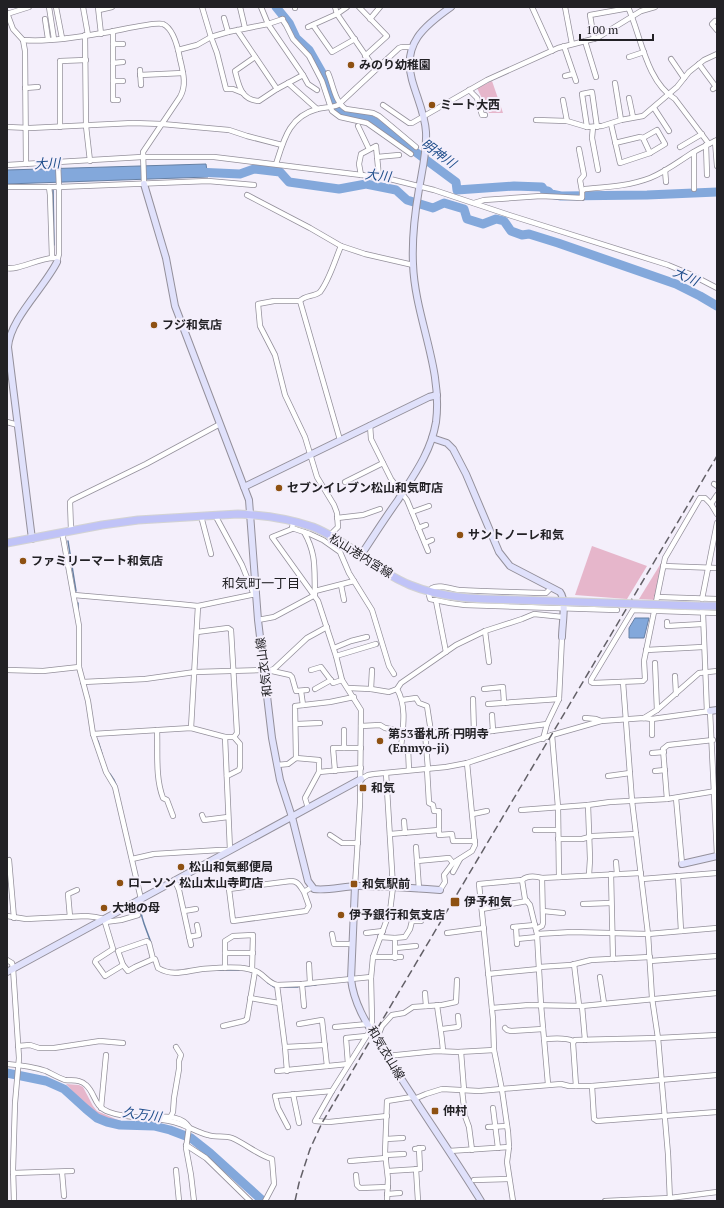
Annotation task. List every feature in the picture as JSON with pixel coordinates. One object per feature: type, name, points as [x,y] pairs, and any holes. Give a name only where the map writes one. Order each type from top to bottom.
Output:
[{"type":"main road","name":"松山港内宮線","points":[[7,543],[71,530],[138,520],[250,514],[280,518],[292,525],[314,528],[360,555],[388,574],[410,585],[429,592],[461,597],[518,600],[717,606]]},
{"type":"street","points":[[26,164],[25,52],[23,40],[13,30],[7,14],[29,7]]},
{"type":"street","points":[[49,7],[54,39]]},
{"type":"street","points":[[56,7],[62,38]]},
{"type":"street","points":[[83,7],[86,35],[86,126],[90,161]]},
{"type":"street","points":[[101,34],[98,8],[112,7]]},
{"type":"street","points":[[202,7],[217,52],[226,89],[233,89],[243,93]]},
{"type":"street","points":[[240,7],[245,28]]},
{"type":"street","points":[[261,7],[268,24],[308,84],[317,90]]},
{"type":"street","points":[[334,7],[337,14],[365,56],[376,69]]},
{"type":"street","points":[[347,7],[337,14],[311,26],[332,52],[355,39]]},
{"type":"street","points":[[359,7],[387,36],[365,56]]},
{"type":"street","points":[[370,18],[380,7]]},
{"type":"street","points":[[360,555],[422,462],[432,438],[436,418],[437,395],[434,372],[412,265],[413,243],[419,188],[424,162],[426,133],[424,115],[412,80],[410,62],[412,47],[421,31],[451,7]]},
{"type":"street","points":[[532,7],[552,51]]},
{"type":"street","points":[[565,7],[572,44]]},
{"type":"street","points":[[383,108],[412,123],[487,80],[564,46],[594,39],[641,11],[655,7]]},
{"type":"street","points":[[594,39],[590,15],[629,8],[653,76],[668,94],[675,98],[702,134],[707,145],[707,174]]},
{"type":"street","points":[[224,18],[228,32]]},
{"type":"street","points":[[46,19],[48,40]]},
{"type":"street","points":[[178,50],[197,45],[211,37],[245,28],[268,24],[282,19],[293,39],[309,56],[322,81],[332,108],[340,117],[360,120],[374,127],[412,154]]},
{"type":"street","points":[[715,21],[712,24],[717,30]]},
{"type":"street","points":[[23,40],[48,40],[101,34],[154,24],[163,24],[166,26],[172,34],[178,50],[183,73],[184,87],[183,92],[145,147],[143,152],[144,183]]},
{"type":"street","points":[[237,30],[277,89]]},
{"type":"street","points":[[113,31],[113,100],[118,100]]},
{"type":"street","points":[[585,41],[596,77]]},
{"type":"street","points":[[113,44],[123,44]]},
{"type":"street","points":[[564,46],[576,80]]},
{"type":"street","points":[[276,164],[282,144],[290,126],[296,120],[317,109],[332,108],[339,104],[399,48],[412,47]]},
{"type":"street","points":[[629,57],[644,52]]},
{"type":"street","points":[[536,120],[567,121],[592,127],[646,115],[677,87],[689,72],[699,64],[717,54]]},
{"type":"street","points":[[255,57],[235,71],[239,88],[249,98],[260,101],[277,89],[303,75]]},
{"type":"street","points":[[672,59],[684,78]]},
{"type":"street","points":[[60,127],[60,61],[86,60]]},
{"type":"street","points":[[113,62],[123,62]]},
{"type":"street","points":[[699,64],[716,87],[713,89]]},
{"type":"street","points":[[141,85],[140,73],[183,73]]},
{"type":"street","points":[[328,73],[339,104],[346,109],[373,113],[379,116],[416,146]]},
{"type":"street","points":[[565,76],[573,74]]},
{"type":"street","points":[[113,81],[123,81]]},
{"type":"street","points":[[288,83],[317,109]]},
{"type":"street","points":[[615,83],[621,120]]},
{"type":"street","points":[[26,88],[38,87]]},
{"type":"street","points":[[469,90],[477,98],[482,115],[485,115]]},
{"type":"street","points":[[592,127],[582,94],[592,92],[592,127],[592,138],[598,170]]},
{"type":"street","points":[[629,98],[633,117]]},
{"type":"street","points":[[563,100],[567,121]]},
{"type":"street","points":[[654,108],[669,131]]},
{"type":"street","points":[[7,127],[60,127],[133,123],[162,124],[229,130],[247,136],[282,144]]},
{"type":"street","points":[[611,124],[615,143],[620,164],[650,153],[665,144],[657,130],[643,138],[640,137],[615,143]]},
{"type":"street","points":[[358,126],[370,149]]},
{"type":"street","points":[[680,147],[702,134]]},
{"type":"street","points":[[643,138],[650,153]]},
{"type":"street","points":[[582,193],[585,189],[636,183],[650,178],[716,140],[717,166]]},
{"type":"street","points":[[361,175],[359,164],[361,154],[376,146],[379,177]]},
{"type":"street","points":[[473,203],[484,200],[541,196],[582,198],[580,180],[584,175],[579,149]]},
{"type":"street","points":[[694,152],[694,189]]},
{"type":"street","points":[[377,157],[399,155]]},
{"type":"street","points":[[7,165],[214,157],[379,177],[473,203],[668,265],[717,288]]},
{"type":"street","points":[[32,539],[8,347],[9,332],[58,260],[58,163]]},
{"type":"street","points":[[665,170],[666,182]]},
{"type":"street","points":[[7,187],[49,187],[208,181],[254,185]]},
{"type":"street","name":"和気衣山線","points":[[144,183],[166,258],[175,306],[249,500],[255,595],[266,671],[272,738],[280,780],[292,818],[308,881],[312,887]]},
{"type":"street","points":[[49,187],[52,257]]},
{"type":"street","points":[[247,195],[341,246],[365,254],[412,265]]},
{"type":"street","points":[[329,536],[338,527],[337,513],[334,505],[317,478],[305,437],[285,395],[275,355],[260,326],[258,304],[274,301],[300,300],[319,293],[326,284],[341,246]]},
{"type":"street","points":[[7,268],[13,268],[52,257],[58,260]]},
{"type":"street","points":[[300,300],[340,440]]},
{"type":"street","points":[[244,487],[370,425],[429,397],[437,395]]},
{"type":"street","points":[[7,422],[18,425]]},
{"type":"street","points":[[71,530],[70,502],[72,500],[146,464],[220,424]]},
{"type":"street","points":[[370,425],[371,439],[391,479],[402,493],[412,512],[428,551]]},
{"type":"street","points":[[432,438],[447,444],[453,449],[466,474],[499,552],[504,560],[510,566],[563,595],[564,608],[559,699],[547,724],[543,739]]},
{"type":"street","points":[[345,482],[384,463]]},
{"type":"street","points":[[711,504],[717,495]]},
{"type":"street","points":[[717,514],[705,498],[700,498],[665,556],[657,597],[654,611],[646,650],[644,661],[645,678],[643,681],[593,683],[591,680],[633,610],[654,611],[702,606],[717,599]]},
{"type":"street","points":[[412,512],[429,506]]},
{"type":"street","points":[[337,518],[358,516],[380,509]]},
{"type":"street","points":[[74,596],[198,606],[255,595],[242,565],[215,515]]},
{"type":"street","points":[[201,516],[211,554]]},
{"type":"street","points":[[676,798],[682,864],[717,856],[715,752],[705,672],[702,606],[717,523]]},
{"type":"street","points":[[315,593],[272,537],[292,525],[323,540],[340,552],[349,573],[372,610],[389,666],[394,674]]},
{"type":"street","points":[[418,528],[426,525]]},
{"type":"street","points":[[62,532],[79,626],[79,667],[93,734],[106,772],[115,787],[141,899]]},
{"type":"street","points":[[304,532],[313,553],[315,593],[334,648],[342,680],[361,710],[361,779],[355,886]]},
{"type":"street","points":[[425,543],[432,540]]},
{"type":"street","points":[[663,566],[717,568]]},
{"type":"street","points":[[258,620],[274,617],[315,593],[354,581]]},
{"type":"street","points":[[341,585],[344,600]]},
{"type":"street","points":[[551,588],[546,593],[471,591],[435,586],[429,592],[429,595],[430,599],[436,601],[465,605],[617,610]]},
{"type":"street","points":[[657,597],[702,606],[717,613]]},
{"type":"street","points":[[436,601],[446,652]]},
{"type":"street","points":[[191,728],[198,606]]},
{"type":"street","points":[[348,688],[371,689],[389,692],[396,689],[456,645],[461,644],[485,631],[534,614],[563,617]]},
{"type":"street","points":[[667,622],[668,626],[703,624]]},
{"type":"street","points":[[266,671],[279,666],[307,638],[327,627]]},
{"type":"street","points":[[197,632],[228,628],[231,630],[237,733],[234,737]]},
{"type":"street","points":[[485,631],[489,662]]},
{"type":"street","points":[[334,648],[351,641],[367,637]]},
{"type":"street","points":[[336,656],[376,644]]},
{"type":"street","points":[[646,650],[703,647]]},
{"type":"street","points":[[655,663],[657,710]]},
{"type":"street","points":[[311,670],[321,666],[333,683],[342,680]]},
{"type":"street","points":[[7,670],[43,671],[79,667]]},
{"type":"street","points":[[371,689],[372,670]]},
{"type":"street","points":[[83,682],[145,679],[195,672],[266,671],[290,675],[296,691],[304,690],[303,705]]},
{"type":"street","points":[[644,718],[657,710],[699,673],[717,671]]},
{"type":"street","points":[[675,676],[676,694]]},
{"type":"street","points":[[315,689],[331,680]]},
{"type":"street","points":[[623,682],[632,801],[648,934],[652,998],[658,1038],[668,1154],[670,1200]]},
{"type":"street","points":[[484,689],[503,687],[504,703]]},
{"type":"street","points":[[396,689],[402,700],[401,747],[408,748],[409,770]]},
{"type":"street","points":[[296,758],[296,706],[330,702],[354,697]]},
{"type":"street","points":[[402,700],[416,698],[419,703],[427,706],[431,732]]},
{"type":"street","points":[[472,699],[474,732]]},
{"type":"street","points":[[488,704],[559,699]]},
{"type":"street","points":[[10,970],[230,850],[292,818],[368,775],[467,763],[552,735],[601,721],[652,718],[711,711]]},
{"type":"street","points":[[492,715],[493,731]]},
{"type":"street","points":[[585,718],[601,721]]},
{"type":"street","points":[[652,718],[652,735]]},
{"type":"street","points":[[297,724],[320,723]]},
{"type":"street","points":[[361,726],[380,725],[385,728],[425,733],[493,731],[547,724]]},
{"type":"street","points":[[93,734],[191,728],[225,737],[234,737],[240,744],[240,767],[239,770],[227,776]]},
{"type":"street","points":[[157,730],[160,790],[163,798],[167,800],[173,816]]},
{"type":"street","points":[[344,730],[344,748]]},
{"type":"street","points":[[425,733],[428,803],[433,804],[434,811],[439,811],[439,835],[452,834],[453,841],[475,841]]},
{"type":"street","points":[[552,735],[558,808],[559,877]]},
{"type":"street","points":[[225,737],[230,850]]},
{"type":"street","points":[[667,799],[664,747],[668,745],[713,740]]},
{"type":"street","points":[[334,771],[333,748],[361,748]]},
{"type":"street","points":[[652,753],[664,752]]},
{"type":"street","points":[[277,765],[288,764],[296,758],[319,760],[319,772],[305,798],[308,808]]},
{"type":"street","points":[[304,892],[312,887],[320,889],[355,886],[440,890],[445,882],[444,875],[452,863],[472,851],[475,845],[467,763]]},
{"type":"street","points":[[319,772],[361,768]]},
{"type":"street","points":[[655,771],[665,770]]},
{"type":"street","points":[[386,773],[393,887],[390,912],[373,957],[371,977],[372,1020],[366,1036],[348,1064],[315,1122],[387,1116]]},
{"type":"street","points":[[608,776],[630,773]]},
{"type":"street","points":[[521,810],[558,808],[610,802],[667,799],[716,792]]},
{"type":"street","points":[[588,805],[589,875]]},
{"type":"street","points":[[473,814],[487,811]]},
{"type":"street","points":[[202,815],[204,820],[228,817]]},
{"type":"street","points":[[404,821],[404,833]]},
{"type":"street","points":[[390,834],[439,830]]},
{"type":"street","points":[[535,830],[558,830]]},
{"type":"street","points":[[558,839],[582,839],[589,837],[636,834]]},
{"type":"street","points":[[330,835],[342,843],[358,843]]},
{"type":"street","points":[[416,847],[418,888]]},
{"type":"street","points":[[132,859],[154,854],[230,850]]},
{"type":"street","points":[[417,861],[449,858],[452,863]]},
{"type":"street","points":[[453,872],[460,859]]},
{"type":"street","points":[[7,861],[10,860],[14,918]]},
{"type":"street","points":[[616,862],[617,874]]},
{"type":"street","points":[[513,1201],[507,1162],[509,1148],[507,1126],[494,1050],[492,1008],[480,884],[522,880],[531,876],[542,878],[641,873]]},
{"type":"street","points":[[642,879],[717,873]]},
{"type":"street","points":[[611,874],[613,959]]},
{"type":"street","points":[[678,876],[681,931]]},
{"type":"street","points":[[542,878],[542,926],[536,931],[517,941],[515,927],[536,931],[648,934],[717,928]]},
{"type":"street","points":[[522,880],[536,931],[548,1084]]},
{"type":"street","points":[[175,881],[179,890],[191,945]]},
{"type":"street","points":[[295,881],[304,892],[309,906],[306,911],[233,921],[229,889],[295,881]]},
{"type":"street","name":"和気衣山線","points":[[355,886],[351,979],[356,1002],[413,1098],[449,1151],[480,1201]]},
{"type":"street","points":[[70,917],[68,894],[77,890]]},
{"type":"street","points":[[482,909],[527,901]]},
{"type":"street","points":[[583,904],[611,903]]},
{"type":"street","points":[[184,911],[196,909]]},
{"type":"street","points":[[543,911],[563,913]]},
{"type":"street","points":[[7,916],[26,919],[95,917],[104,920],[121,920],[138,915]]},
{"type":"street","points":[[104,920],[116,950],[128,971],[153,959]]},
{"type":"street","points":[[380,937],[405,937],[410,929],[412,921],[421,921]]},
{"type":"street","points":[[189,937],[200,935],[197,925]]},
{"type":"street","points":[[447,933],[484,928]]},
{"type":"street","points":[[366,933],[383,931]]},
{"type":"street","points":[[332,934],[334,944],[352,944]]},
{"type":"street","points":[[223,1026],[244,1021],[247,1018],[253,970],[253,935],[233,936],[225,940],[225,968]]},
{"type":"street","points":[[373,957],[398,958],[395,951],[395,938]]},
{"type":"street","points":[[123,964],[103,976],[95,962],[96,960],[116,950],[147,942],[149,943],[153,959],[155,958],[158,968],[164,972],[183,973],[225,968],[253,970],[262,973],[271,983],[277,985],[371,977]]},
{"type":"street","points":[[396,948],[416,946]]},
{"type":"street","points":[[225,953],[253,953]]},
{"type":"street","points":[[488,974],[574,964],[590,960],[717,956]]},
{"type":"street","points":[[7,960],[12,963],[10,970],[19,1067],[15,1103],[13,1174],[14,1201]]},
{"type":"street","points":[[309,964],[310,983]]},
{"type":"street","points":[[574,964],[585,1040]]},
{"type":"street","points":[[600,977],[604,1003]]},
{"type":"street","points":[[377,1038],[382,1026],[392,1015],[404,1013],[413,1007],[456,1002],[457,980]]},
{"type":"street","points":[[302,984],[304,1006]]},
{"type":"street","points":[[277,985],[287,1071]]},
{"type":"street","points":[[425,993],[426,1006]]},
{"type":"street","points":[[492,1008],[541,1005],[581,1005],[717,993]]},
{"type":"street","points":[[250,998],[279,1003]]},
{"type":"street","points":[[437,1005],[439,1026],[442,1029],[442,1051]]},
{"type":"street","points":[[442,1029],[458,1027],[458,1016]]},
{"type":"street","points":[[299,1024],[322,1020],[327,1066]]},
{"type":"street","points":[[335,1027],[370,1027]]},
{"type":"street","points":[[505,1028],[511,1031],[543,1029]]},
{"type":"street","points":[[544,1039],[559,1038],[573,1041],[717,1035]]},
{"type":"street","points":[[348,1064],[346,1038],[366,1036]]},
{"type":"street","points":[[18,1046],[30,1045],[39,1048],[54,1048],[100,1041],[123,1043]]},
{"type":"street","points":[[573,1041],[576,1086]]},
{"type":"street","points":[[285,1048],[325,1044]]},
{"type":"street","points":[[171,1116],[173,1112],[181,1055],[176,1047]]},
{"type":"street","points":[[387,1056],[442,1051],[461,1052],[494,1050]]},
{"type":"street","points":[[461,1052],[465,1116],[472,1150]]},
{"type":"street","points":[[101,1108],[106,1055]]},
{"type":"street","points":[[7,1064],[44,1071],[65,1080],[81,1082],[88,1088],[96,1103],[101,1108],[124,1117],[166,1120],[209,1136],[230,1137],[244,1143],[266,1157],[272,1159],[274,1184],[266,1199]]},
{"type":"street","points":[[277,1072],[348,1064]]},
{"type":"street","points":[[387,1201],[387,1101],[413,1098],[442,1089],[502,1090],[543,1086],[548,1084],[592,1086],[717,1076]]},
{"type":"street","points":[[592,1086],[594,1119],[597,1121],[717,1112]]},
{"type":"street","points":[[288,1127],[278,1108],[275,1096],[332,1091]]},
{"type":"street","points":[[293,1094],[299,1123]]},
{"type":"street","points":[[493,1108],[498,1148]]},
{"type":"street","points":[[152,1118],[171,1116],[187,1124],[186,1144],[194,1201]]},
{"type":"street","points":[[488,1127],[507,1126]]},
{"type":"street","points":[[386,1140],[403,1138]]},
{"type":"street","points":[[186,1144],[206,1158],[250,1201]]},
{"type":"street","points":[[388,1171],[420,1169],[419,1148]]},
{"type":"street","points":[[449,1151],[509,1148]]},
{"type":"street","points":[[350,1161],[404,1154]]},
{"type":"street","points":[[416,1169],[418,1201]]},
{"type":"street","points":[[176,1170],[179,1201]]},
{"type":"street","points":[[7,1174],[72,1171]]},
{"type":"street","points":[[62,1172],[64,1196]]},
{"type":"street","points":[[356,1175],[357,1185],[360,1188],[388,1187]]},
{"type":"street","points":[[474,1180],[509,1179]]},
{"type":"street","points":[[605,1201],[670,1200],[717,1192]]},
{"type":"street","points":[[387,1194],[400,1193]]},
{"type":"shaded area","points":[[492,81],[503,113],[489,113],[477,88]]},
{"type":"shaded area","points":[[592,546],[647,566],[627,599],[575,595]]},
{"type":"shaded area","points":[[663,560],[656,600],[639,599]]},
{"type":"shaded area","points":[[66,1084],[79,1085],[83,1087],[97,1111],[118,1120],[102,1118],[95,1114]]},
{"type":"water","points":[[206,164],[208,177],[7,184],[7,170]]},
{"type":"water","points":[[635,618],[649,618],[644,638],[629,638],[629,628]]},
{"type":"waterway","name":"明神川","points":[[276,7],[289,23],[296,38],[309,50],[325,78],[337,109],[341,112],[365,117],[375,122],[456,182],[457,190],[514,186],[542,187],[551,194],[561,196],[647,195],[717,192]]},
{"type":"waterway","name":"大川","points":[[196,172],[240,174],[254,169],[280,172],[289,182],[339,189],[366,184],[396,190],[407,200],[433,208],[444,203],[464,209],[467,219],[483,224],[496,219],[504,221],[511,231],[522,235],[529,234],[558,243],[676,284],[717,306]]},
{"type":"waterway","points":[[53,189],[54,245]]},
{"type":"waterway","points":[[68,541],[76,591]]},
{"type":"waterway","points":[[78,603],[78,609]]},
{"type":"waterway","points":[[81,634],[81,642]]},
{"type":"waterway","points":[[98,741],[102,754]]},
{"type":"waterway","points":[[110,774],[117,787]]},
{"type":"waterway","points":[[140,906],[151,943]]},
{"type":"waterway","points":[[214,970],[239,970]]},
{"type":"waterway","points":[[268,983],[274,987]]},
{"type":"waterway","points":[[305,986],[316,985]]},
{"type":"waterway","points":[[284,987],[298,987]]},
{"type":"waterway","name":"久万川","points":[[7,1073],[46,1081],[64,1089],[97,1118],[107,1122],[120,1125],[154,1126],[191,1138],[210,1153],[263,1201]]},
{"type":"railway","points":[[295,1201],[310,1149],[322,1123],[717,456]]},
{"type":"place","name":"みのり幼稚園","points":[[351,65]]},
{"type":"place","name":"ミート大西","points":[[432,105]]},
{"type":"place","name":"フジ和気店","points":[[154,325]]},
{"type":"place","name":"セブンイレブン松山和気町店","points":[[279,488]]},
{"type":"place","name":"サントノーレ和気","points":[[460,535]]},
{"type":"place","name":"ファミリーマート和気店","points":[[23,561]]},
{"type":"place","name":"第53番札所 円明寺 (Enmyo-ji)","points":[[380,741]]},
{"type":"place","name":"和気","points":[[363,788]]},
{"type":"place","name":"松山和気郵便局","points":[[181,867]]},
{"type":"place","name":"ローソン 松山太山寺町店","points":[[120,883]]},
{"type":"place","name":"和気駅前","points":[[354,884]]},
{"type":"place","name":"伊予和気","points":[[455,902]]},
{"type":"place","name":"大地の母","points":[[104,908]]},
{"type":"place","name":"伊予銀行和気支店","points":[[341,915]]},
{"type":"place","name":"仲村","points":[[435,1111]]},
{"type":"district","name":"和気町一丁目","points":[[261,583]]}]
